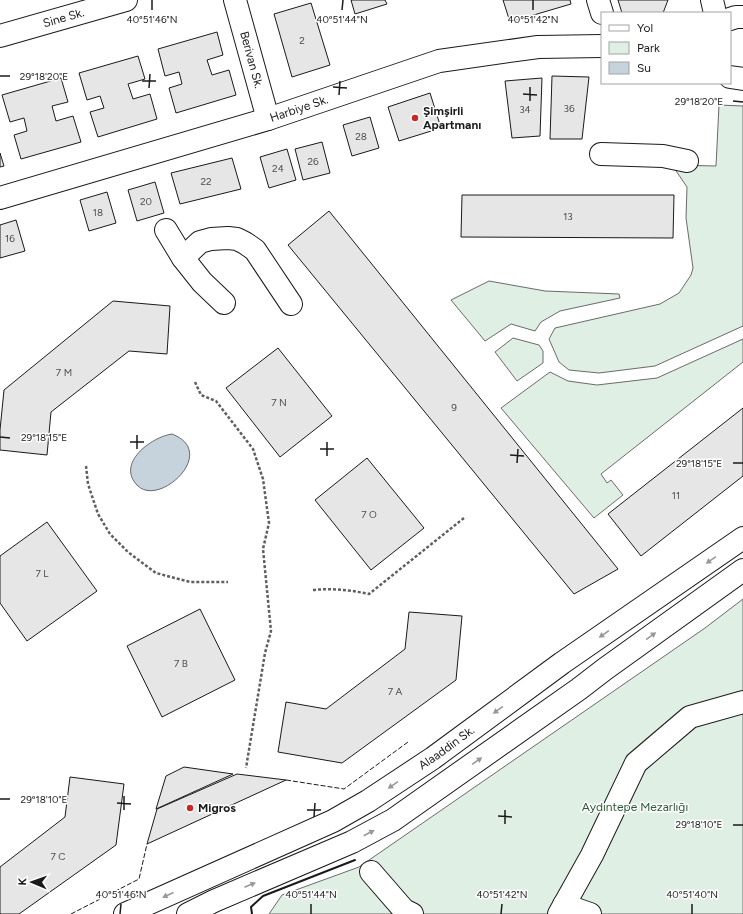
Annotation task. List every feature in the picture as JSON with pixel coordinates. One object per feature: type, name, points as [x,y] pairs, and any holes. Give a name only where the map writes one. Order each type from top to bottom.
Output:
[{"type":"street","name":"Sine Sk.","points":[[0,36],[126,0]]},
{"type":"street","name":"Berivan Sk.","points":[[235,0],[268,119]]},
{"type":"street","points":[[598,0],[602,12]]},
{"type":"street","points":[[712,0],[715,12]]},
{"type":"street","points":[[731,19],[743,17]]},
{"type":"street","name":"Harbiye Sk.","points":[[0,198],[268,119],[440,61],[538,47],[601,46]]},
{"type":"street","points":[[731,77],[743,79]]},
{"type":"street","points":[[601,154],[663,156],[687,161]]},
{"type":"street","points":[[166,230],[183,258],[202,282],[224,303]]},
{"type":"street","points":[[183,258],[200,242],[211,239],[237,239],[255,250],[291,304]]},
{"type":"street","name":"Alaaddin Sk.","points":[[125,914],[204,880],[333,821],[368,802],[433,758],[562,663],[743,538]]},
{"type":"street","points":[[188,914],[221,907],[393,820],[579,689],[743,570]]},
{"type":"street","points":[[586,647],[605,669]]},
{"type":"street","points":[[562,663],[579,689]]},
{"type":"street","points":[[590,914],[561,909],[592,855],[636,763],[690,717],[743,702]]},
{"type":"street","points":[[371,872],[404,910],[412,914]]},
{"type":"street","points":[[204,880],[221,907]]},
{"type":"path","points":[[195,382],[202,395],[216,401],[253,449],[263,479],[269,522],[263,549],[271,631],[246,768]]},
{"type":"path","points":[[86,466],[88,484],[98,514],[110,534],[128,552],[156,573],[190,582],[228,582]]},
{"type":"path","points":[[313,590],[352,590],[369,594],[464,518]]},
{"type":"green space","points":[[719,105],[743,106],[743,326],[655,366],[599,373],[569,370],[559,362],[549,339],[555,328],[660,304],[679,293],[691,275],[693,268],[686,218],[687,187],[672,165],[716,166]]},
{"type":"green space","points":[[489,281],[545,291],[619,294],[620,298],[560,311],[541,322],[535,331],[511,324],[485,341],[451,300]]},
{"type":"green space","points":[[513,338],[539,345],[543,351],[543,363],[517,381],[495,352]]},
{"type":"green space","points":[[743,339],[743,362],[601,474],[607,483],[611,480],[623,495],[594,518],[501,408],[550,372],[568,381],[597,385],[657,378]]},
{"type":"green space","name":"Aydıntepe Mezarlığı","points":[[743,599],[743,914],[269,914],[282,895],[359,867],[705,628]]},
{"type":"water","points":[[172,434],[185,442],[190,453],[188,464],[181,475],[171,484],[159,489],[148,491],[138,486],[132,478],[131,469],[133,461],[138,453],[155,440]]},
{"type":"building","points":[[351,0],[385,0],[387,4],[355,14]]},
{"type":"building","points":[[503,0],[570,0],[571,4],[510,22]]},
{"type":"building","points":[[618,0],[668,0],[663,12],[622,12]]},
{"type":"building","points":[[311,3],[330,65],[292,77],[274,14]]},
{"type":"building","points":[[217,32],[223,55],[207,60],[212,75],[229,70],[236,95],[176,113],[169,88],[182,84],[179,72],[165,76],[158,49]]},
{"type":"building","points":[[138,56],[145,79],[128,84],[133,99],[150,94],[157,119],[98,137],[90,112],[104,108],[100,96],[87,100],[79,73]]},
{"type":"building","points":[[552,76],[589,77],[582,139],[550,139]]},
{"type":"building","points":[[61,78],[68,102],[52,106],[56,121],[73,116],[81,142],[21,159],[14,135],[27,131],[24,118],[10,122],[2,95]]},
{"type":"building","points":[[542,78],[540,136],[512,138],[505,81]]},
{"type":"building","name":"Şimşirli Apartmanı","points":[[430,93],[441,128],[399,141],[388,107]]},
{"type":"building","points":[[370,117],[379,148],[352,156],[343,125]]},
{"type":"building","points":[[322,142],[330,173],[303,180],[295,149]]},
{"type":"building","points":[[287,149],[296,180],[269,188],[260,157]]},
{"type":"building","points":[[0,153],[4,166],[0,167]]},
{"type":"building","points":[[232,158],[241,189],[180,204],[171,173]]},
{"type":"building","points":[[155,182],[164,213],[137,221],[128,190]]},
{"type":"building","points":[[107,192],[116,223],[89,231],[80,200]]},
{"type":"building","points":[[462,195],[674,195],[673,238],[461,237]]},
{"type":"building","points":[[329,211],[618,569],[574,594],[288,245]]},
{"type":"building","points":[[16,220],[25,251],[0,258],[0,225]]},
{"type":"building","points":[[113,301],[170,306],[167,354],[129,351],[51,412],[47,455],[0,450],[0,430],[4,390]]},
{"type":"building","points":[[278,348],[332,416],[280,457],[226,388]]},
{"type":"building","points":[[743,408],[743,476],[641,556],[608,514]]},
{"type":"building","points":[[367,458],[424,528],[371,570],[315,500]]},
{"type":"building","points":[[47,522],[97,591],[27,641],[0,603],[0,556]]},
{"type":"building","points":[[200,609],[235,680],[162,717],[127,646]]},
{"type":"building","points":[[409,612],[462,616],[456,680],[342,763],[278,752],[286,702],[326,709],[405,649]]},
{"type":"building","points":[[184,767],[233,774],[156,809],[166,776]]},
{"type":"building","points":[[237,774],[286,780],[147,844],[157,809]]},
{"type":"building","points":[[70,777],[124,784],[116,845],[19,914],[0,914],[0,867],[65,817]]},
{"type":"fence","points":[[286,780],[344,789],[408,742]]},
{"type":"fence","points":[[71,914],[139,879],[147,844]]},
{"type":"wall","points":[[252,914],[251,907],[263,896],[355,860]]},
{"type":"place","name":"Şimşirli Apartmanı","points":[[415,118]]},
{"type":"place","name":"Migros","points":[[190,808]]}]
